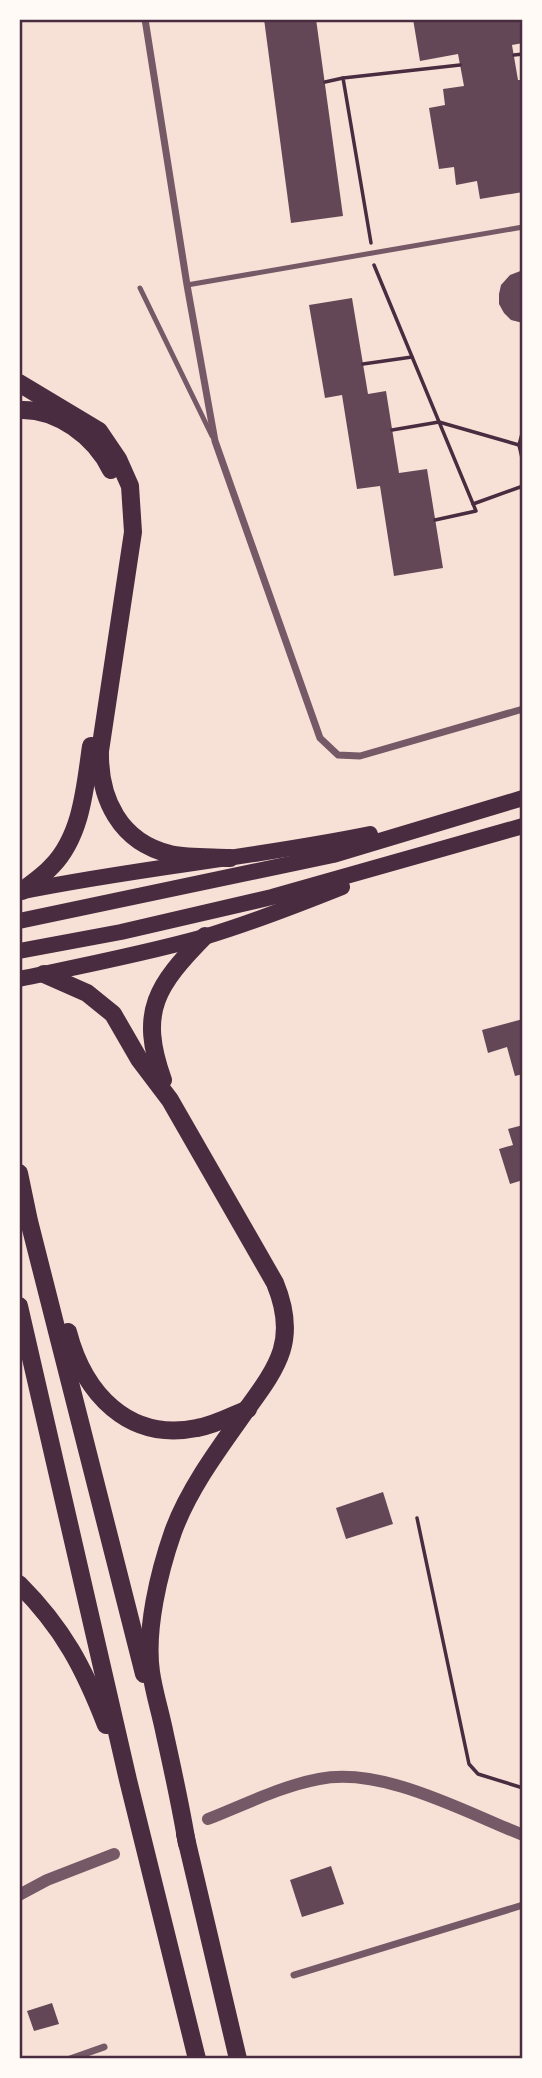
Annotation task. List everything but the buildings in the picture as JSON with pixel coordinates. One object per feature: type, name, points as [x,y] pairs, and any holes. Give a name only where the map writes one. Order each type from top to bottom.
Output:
[{"type":"highway","points":[[19,383],[99,431],[118,459],[130,486],[133,532],[100,751],[104,794],[123,826],[141,841],[169,853],[230,858]]},
{"type":"highway","points":[[19,410],[42,412],[60,419],[89,439],[114,477],[122,517],[81,810],[59,858],[21,892]]},
{"type":"highway","points":[[170,1100],[153,1053],[152,1015],[157,999],[170,976],[205,936]]},
{"type":"highway","points":[[44,974],[87,993],[108,1007],[139,1059],[170,1100],[275,1283],[284,1311],[286,1331],[280,1358],[264,1389],[196,1486],[181,1513],[168,1549],[150,1631],[151,1672],[187,1844]]},
{"type":"highway","points":[[19,1173],[238,2059]]},
{"type":"highway","points":[[29,1221],[57,1294],[71,1345],[91,1387],[104,1402],[118,1414],[135,1422],[154,1429],[171,1431],[200,1428],[248,1409]]},
{"type":"highway","points":[[19,1306],[128,1780],[197,2059]]},
{"type":"highway","points":[[19,1584],[53,1622],[82,1666],[128,1780]]},
{"type":"main road","points":[[19,921],[333,855],[523,798]]},
{"type":"main road","points":[[21,892],[163,866],[328,842],[468,814]]},
{"type":"main road","points":[[19,951],[121,932],[252,902],[523,826]]},
{"type":"main road","points":[[19,979],[205,936],[288,909],[419,856]]},
{"type":"street","points":[[145,19],[215,441],[320,738],[338,755],[360,756],[523,709]]},
{"type":"street","points":[[208,1819],[294,1785],[321,1778],[348,1776],[403,1787],[523,1835]]},
{"type":"street","points":[[19,1895],[47,1880],[114,1854]]},
{"type":"street","points":[[294,1975],[523,1905]]},
{"type":"street","points":[[70,2059],[104,2047]]},
{"type":"lane","points":[[187,285],[523,227]]},
{"type":"lane","points":[[140,288],[215,441]]},
{"type":"path","points":[[514,55],[523,54]]},
{"type":"path","points":[[325,82],[460,65]]},
{"type":"path","points":[[343,78],[374,266],[476,512],[435,520]]},
{"type":"path","points":[[363,364],[412,357]]},
{"type":"path","points":[[392,430],[439,422],[519,445]]},
{"type":"path","points":[[523,430],[519,445],[523,462]]},
{"type":"path","points":[[473,504],[523,486]]},
{"type":"path","points":[[417,1518],[469,1764],[478,1774],[523,1788]]}]
